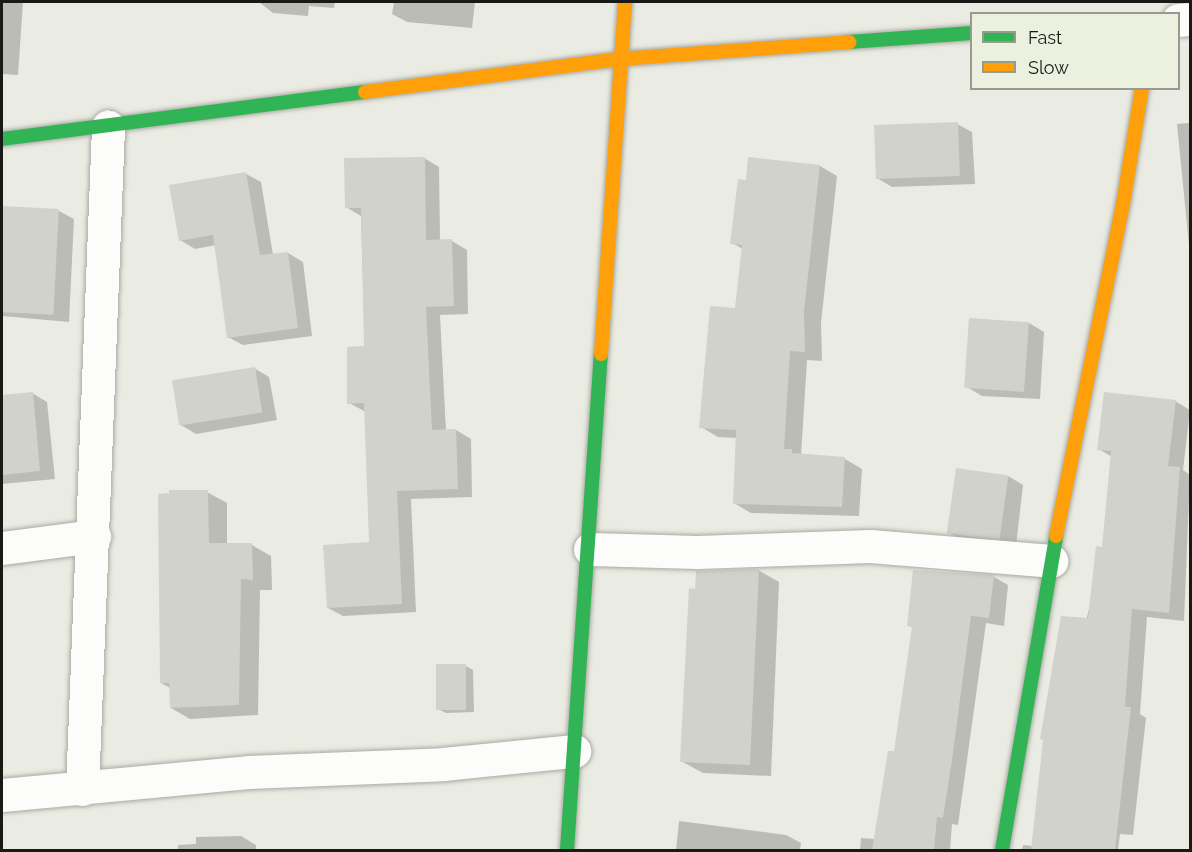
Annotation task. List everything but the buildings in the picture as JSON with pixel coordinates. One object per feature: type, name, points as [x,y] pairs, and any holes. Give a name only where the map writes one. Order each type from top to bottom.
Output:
[{"type":"street","points":[[567,850],[590,549],[625,2]]},
{"type":"street","points":[[2,139],[620,59],[970,33]]},
{"type":"street","points":[[1002,850],[1071,447],[1123,204],[1142,90]]},
{"type":"street","points":[[82,789],[94,536],[108,127]]},
{"type":"street","points":[[2,548],[94,536]]},
{"type":"street","points":[[590,549],[697,552],[870,546],[1051,561]]},
{"type":"street","points":[[2,795],[248,772],[443,764],[574,752]]},
{"type":"traffic: fast","points":[[849,42],[970,33]]},
{"type":"traffic: fast","points":[[2,139],[365,92]]},
{"type":"traffic: fast","points":[[567,850],[601,354]]},
{"type":"traffic: fast","points":[[1002,850],[1056,536]]},
{"type":"traffic: slow","points":[[601,354],[625,2]]},
{"type":"traffic: slow","points":[[365,92],[620,59],[849,42]]},
{"type":"traffic: slow","points":[[1056,536],[1123,204],[1142,90]]}]
